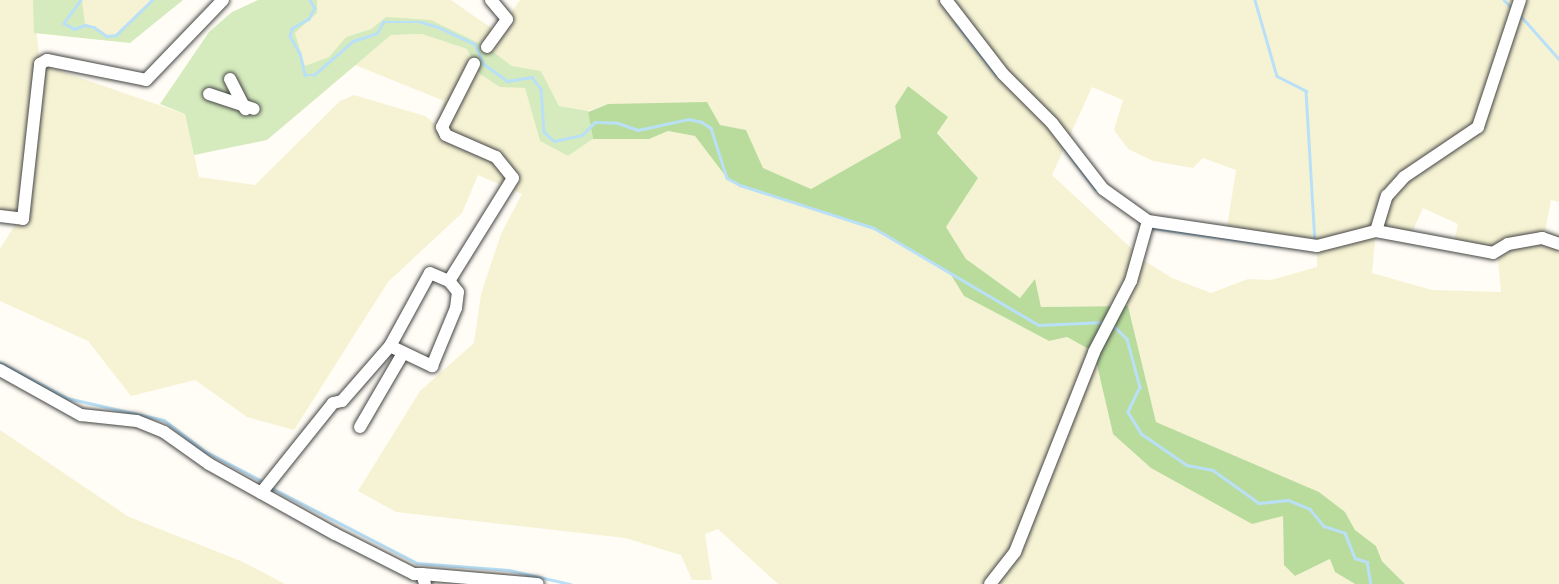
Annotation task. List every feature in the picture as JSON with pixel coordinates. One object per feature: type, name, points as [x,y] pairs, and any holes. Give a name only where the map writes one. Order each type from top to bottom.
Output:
[{"type":"street","points":[[0,216],[23,219],[40,64],[47,60],[146,80],[223,0]]},
{"type":"street","points":[[487,47],[507,19],[491,0]]},
{"type":"street","points":[[946,0],[1003,74],[1052,123],[1103,189],[1149,220],[1317,246],[1376,231],[1493,253],[1508,244],[1542,238],[1559,244]]},
{"type":"street","points":[[1376,231],[1387,196],[1404,177],[1478,127],[1520,0]]},
{"type":"street","points":[[449,281],[513,178],[496,157],[446,135],[442,127],[474,64]]},
{"type":"street","points":[[209,94],[250,109],[230,79]]},
{"type":"street","points":[[990,584],[1015,552],[1094,352],[1130,281],[1149,220]]},
{"type":"street","points":[[261,493],[333,403],[342,401],[390,345],[430,273],[449,281],[458,292],[456,309],[432,366],[390,345]]},
{"type":"street","points":[[360,427],[403,353]]},
{"type":"street","points":[[0,370],[81,415],[137,421],[164,432],[209,464],[423,579],[538,584]]},
{"type":"shaded area","points":[[0,0],[33,0],[40,64],[185,114],[199,177],[255,185],[340,101],[354,95],[425,116],[436,125],[444,101],[355,65],[391,35],[423,34],[467,49],[480,74],[525,87],[540,141],[568,156],[593,139],[648,139],[668,131],[695,136],[727,178],[874,228],[951,275],[964,296],[1049,341],[1067,337],[1094,352],[1113,434],[1283,516],[1285,566],[1295,576],[1331,559],[1335,572],[1355,584],[778,584],[718,529],[705,534],[712,580],[692,580],[681,555],[625,538],[396,512],[358,491],[420,391],[474,343],[481,294],[501,234],[522,194],[478,175],[462,213],[388,282],[294,430],[247,417],[195,380],[131,396],[88,341],[0,301],[0,249],[18,220],[0,216]]},
{"type":"shaded area","points":[[82,0],[152,0],[116,35],[107,36],[85,25]]},
{"type":"shaded area","points":[[317,0],[451,0],[497,32],[520,0],[1559,0],[1559,202],[1551,200],[1545,232],[1559,236],[1559,584],[1405,584],[1382,560],[1376,546],[1355,530],[1345,512],[1319,492],[1156,422],[1128,306],[1041,307],[1035,280],[1020,298],[966,259],[946,227],[978,178],[937,132],[947,118],[908,86],[895,106],[902,138],[811,189],[763,168],[746,130],[608,104],[588,111],[559,106],[541,71],[512,66],[487,47],[386,17],[371,29],[346,37],[329,57],[305,67],[295,33],[317,13]],"holes":[[[1092,87],[1123,100],[1114,130],[1128,149],[1153,161],[1193,168],[1203,158],[1236,170],[1226,234],[1317,247],[1317,267],[1271,280],[1248,279],[1211,293],[1172,278],[1145,261],[1052,175]],[[1423,208],[1458,224],[1453,246],[1493,253],[1498,259],[1501,292],[1432,290],[1372,273],[1376,231],[1410,237]]]},
{"type":"shaded area","points":[[0,430],[129,517],[241,561],[285,584],[0,584]]},
{"type":"green space","points":[[33,0],[82,0],[85,24],[107,36],[116,35],[152,0],[183,0],[130,43],[34,33]]},
{"type":"green space","points":[[258,0],[317,0],[317,13],[295,33],[305,66],[329,57],[346,37],[371,29],[386,17],[431,20],[487,47],[512,66],[541,71],[559,106],[588,111],[593,139],[568,156],[540,141],[525,88],[500,87],[480,74],[467,49],[422,34],[391,35],[267,140],[194,155],[185,114],[160,104],[209,32],[232,12]]},
{"type":"green space","points":[[908,86],[948,117],[937,133],[978,178],[946,227],[966,259],[1020,298],[1035,279],[1041,307],[1128,306],[1156,422],[1319,492],[1345,512],[1355,530],[1376,546],[1382,561],[1405,584],[1355,584],[1335,572],[1330,559],[1295,576],[1284,565],[1283,516],[1252,524],[1151,468],[1113,434],[1094,352],[1067,337],[1049,341],[964,296],[951,275],[874,228],[740,185],[727,178],[695,136],[668,131],[649,139],[593,139],[588,112],[608,104],[707,102],[720,125],[746,130],[763,168],[811,189],[901,138],[895,106]]},
{"type":"waterway","points":[[81,0],[64,23],[74,29],[85,25],[94,27],[107,36],[116,35],[152,0]]},
{"type":"waterway","points":[[310,0],[315,8],[309,19],[292,29],[290,36],[300,53],[305,75],[314,75],[353,41],[377,33],[383,22],[421,22],[438,27],[475,44],[484,64],[507,81],[532,77],[541,89],[544,132],[554,141],[582,135],[595,122],[618,123],[638,130],[689,119],[702,122],[711,128],[727,178],[740,185],[874,228],[1039,325],[1104,322]]},
{"type":"waterway","points":[[1255,0],[1277,76],[1306,91],[1315,242]]},
{"type":"waterway","points":[[1504,0],[1512,8]]},
{"type":"waterway","points":[[1520,15],[1559,59]]},
{"type":"waterway","points":[[956,23],[997,76]]},
{"type":"waterway","points":[[1059,141],[1095,189]]},
{"type":"waterway","points":[[1152,228],[1280,246]]},
{"type":"waterway","points":[[1113,325],[1127,339],[1140,387],[1128,412],[1142,434],[1187,465],[1213,470],[1259,503],[1288,500],[1310,509],[1324,526],[1345,533],[1355,558],[1367,562],[1371,584]]},
{"type":"waterway","points":[[0,362],[67,398],[164,420],[205,451],[264,482]]},
{"type":"waterway","points":[[272,488],[417,563],[509,570],[570,584]]}]
